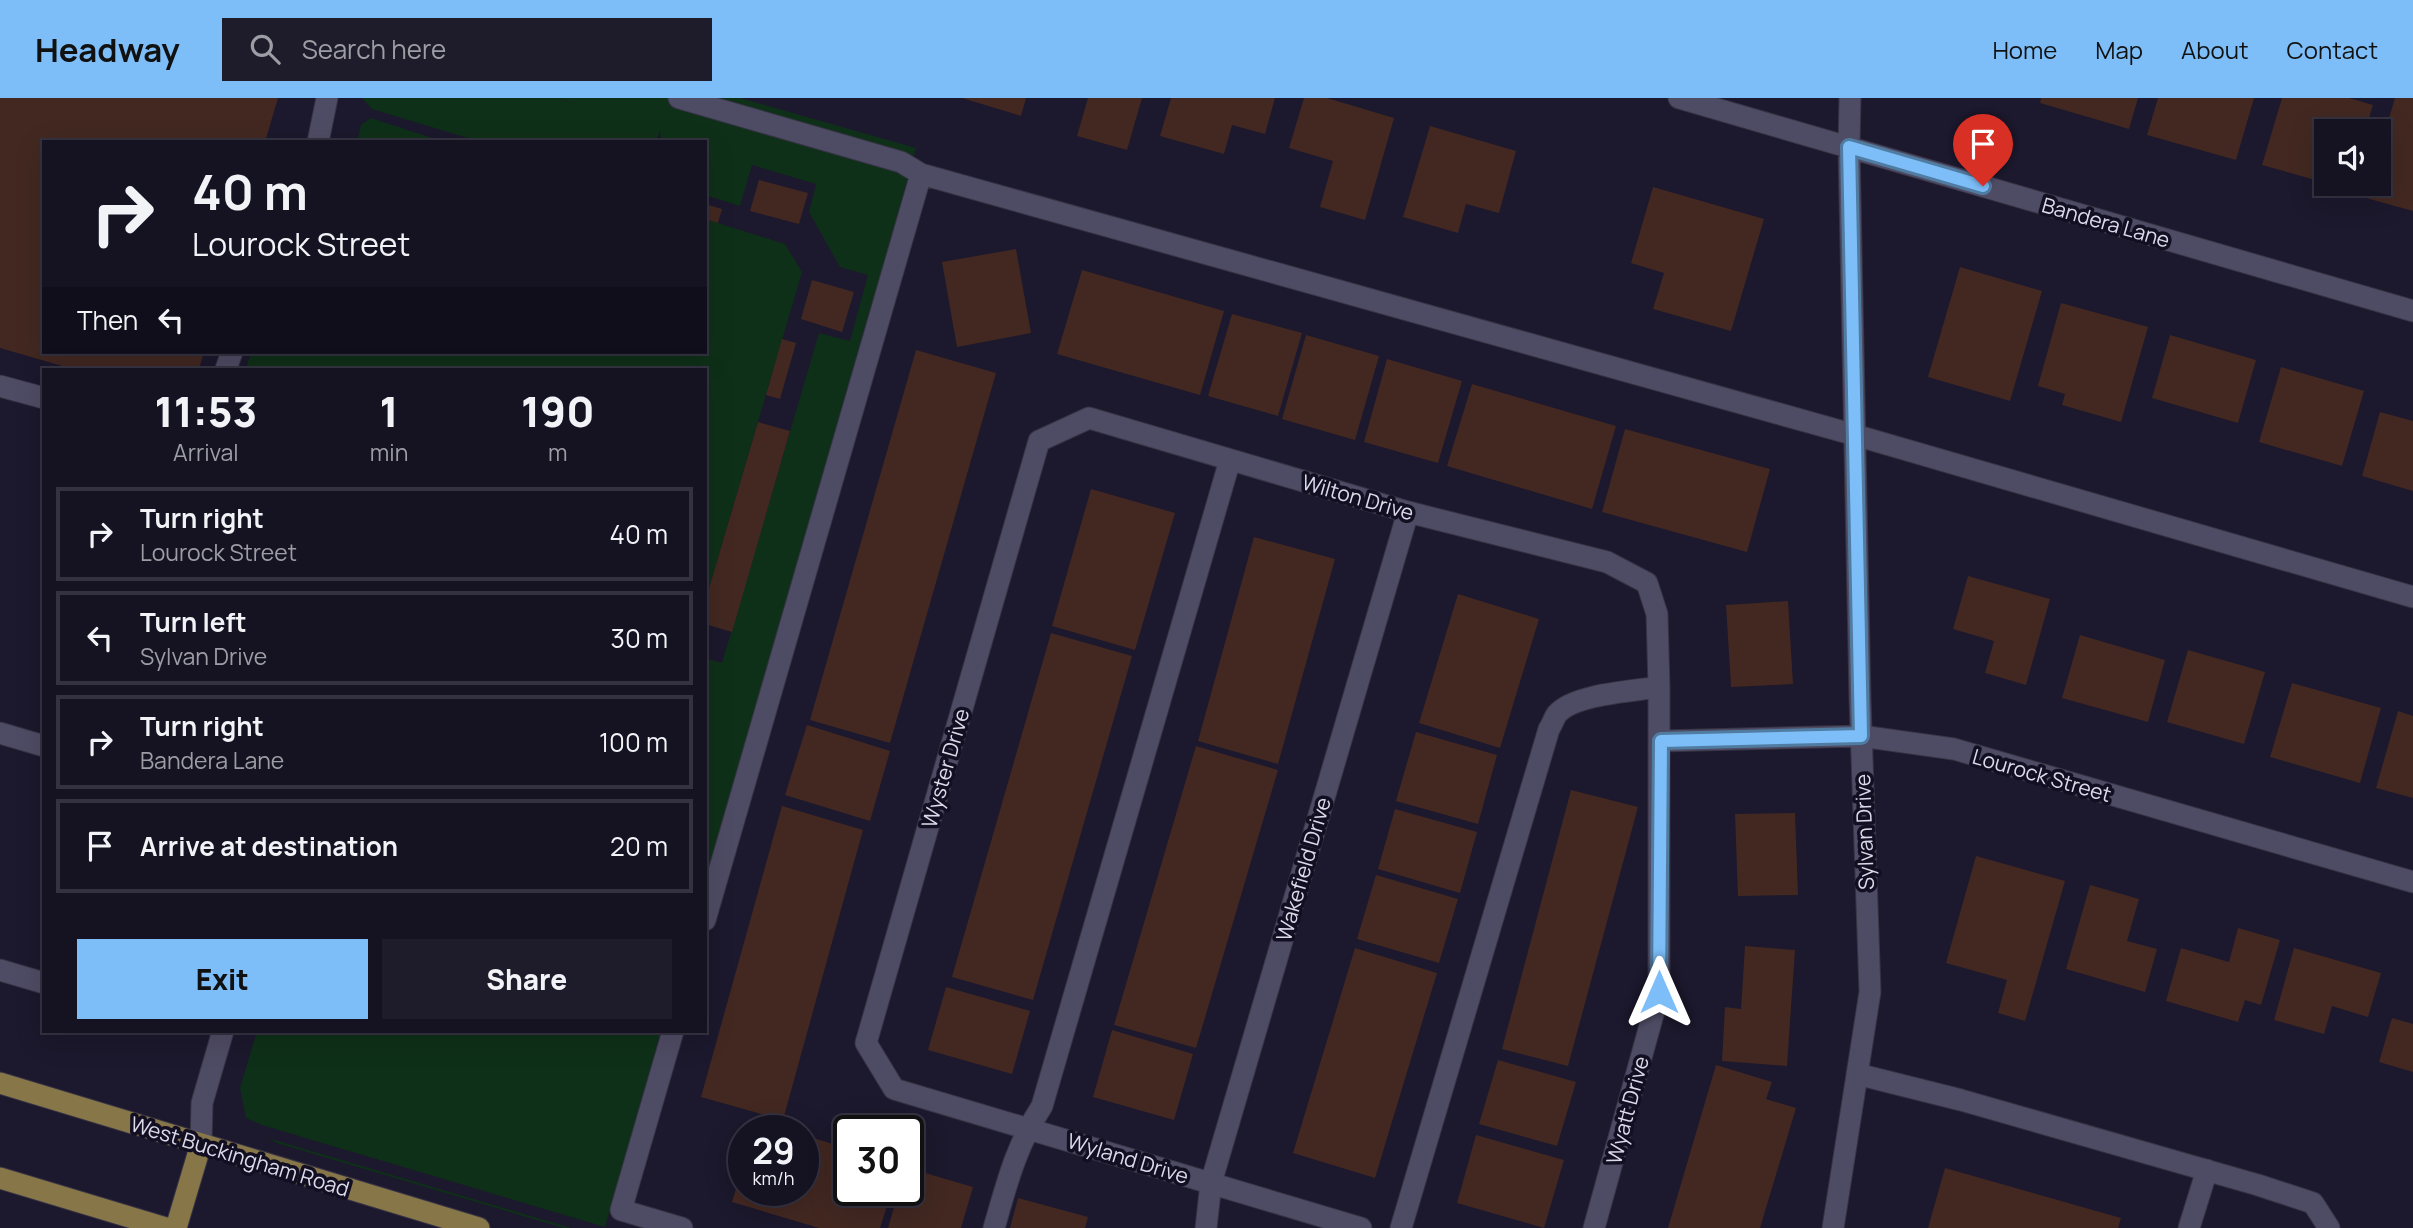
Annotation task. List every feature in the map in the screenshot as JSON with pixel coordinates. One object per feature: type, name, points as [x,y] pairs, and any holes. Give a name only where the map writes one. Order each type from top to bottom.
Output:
[{"type":"main road","name":"West Buckingham Road","points":[[0,1083],[480,1228]]},
{"type":"main road","points":[[176,1228],[201,1144]]},
{"type":"main road","points":[[0,1178],[166,1228]]},
{"type":"street","points":[[318,140],[327,98]]},
{"type":"street","points":[[679,98],[901,162],[921,174],[1855,435],[2413,597]]},
{"type":"street","name":"Bandera Lane","points":[[1678,98],[2413,311]]},
{"type":"street","name":"Sylvan Drive","points":[[1833,1228],[1870,992],[1861,736],[1850,98]]},
{"type":"street","points":[[707,913],[921,174]]},
{"type":"street","points":[[0,386],[42,397]]},
{"type":"street","name":"Wilton Drive","points":[[1039,441],[1089,418],[1408,512],[1607,562],[1647,583],[1657,614]]},
{"type":"street","name":"Wyster Drive","points":[[894,1089],[866,1043],[1039,441]]},
{"type":"street","points":[[994,1228],[1016,1154],[1027,1128],[1042,1106],[1230,460]]},
{"type":"street","name":"Wakefield Drive","points":[[1206,1228],[1211,1183],[1408,512]]},
{"type":"street","name":"Wyatt Drive","points":[[1594,1228],[1659,992],[1661,741],[1657,614]]},
{"type":"street","points":[[1401,1228],[1549,729],[1558,713],[1572,704],[1659,687]]},
{"type":"street","points":[[0,733],[42,745]]},
{"type":"street","name":"Lourock Street","points":[[1661,741],[1861,736],[1954,749],[2413,882]]},
{"type":"street","points":[[0,970],[42,982]]},
{"type":"street","points":[[201,1144],[201,1103],[222,1033]]},
{"type":"street","points":[[672,1033],[621,1210],[682,1228]]},
{"type":"street","points":[[1857,1074],[1961,1100],[2314,1203],[2329,1228]]},
{"type":"street","name":"Wyland Drive","points":[[894,1089],[1361,1228]]},
{"type":"street","points":[[2189,1228],[2207,1170]]},
{"type":"green space","points":[[362,98],[557,98],[575,104],[559,98],[740,98],[916,148],[876,297],[869,312],[707,876],[707,659],[722,663],[819,333],[850,341],[868,275],[840,267],[809,212],[816,184],[752,165],[740,206],[707,196],[707,140],[661,140],[660,131],[657,140],[474,140],[372,109]]},
{"type":"green space","points":[[371,118],[438,140],[357,140],[361,125]]},
{"type":"green space","points":[[707,220],[785,244],[802,272],[707,595],[707,368],[246,368],[250,354],[707,354]]},
{"type":"green space","points":[[256,1033],[660,1033],[605,1227],[262,1125],[246,1118],[240,1088]]},
{"type":"green space","points":[[261,1134],[271,1139],[571,1228],[277,1143]]},
{"type":"building","points":[[0,98],[278,98],[266,140],[42,140],[42,354],[203,354],[199,368],[70,368],[0,348]]},
{"type":"building","points":[[962,98],[1026,98],[1021,116]]},
{"type":"building","points":[[1088,98],[1142,98],[1127,150],[1077,136]]},
{"type":"building","points":[[1171,98],[1275,98],[1265,134],[1232,125],[1224,154],[1160,136]]},
{"type":"building","points":[[1304,98],[1327,98],[1394,118],[1365,220],[1320,207],[1333,161],[1289,148]]},
{"type":"building","points":[[2041,98],[2138,98],[2129,129],[2040,103]]},
{"type":"building","points":[[2158,98],[2254,98],[2236,160],[2147,135]]},
{"type":"building","points":[[2282,98],[2349,98],[2373,105],[2369,119],[2314,119],[2314,180],[2262,165]]},
{"type":"building","points":[[2395,98],[2413,98],[2413,211],[2366,198],[2391,196],[2391,119],[2389,119]]},
{"type":"building","points":[[1430,126],[1516,151],[1499,213],[1466,204],[1458,233],[1403,217]]},
{"type":"building","points":[[759,180],[808,193],[799,224],[750,211]]},
{"type":"building","points":[[1653,187],[1764,219],[1731,331],[1653,309],[1664,273],[1631,263]]},
{"type":"building","points":[[707,205],[722,209],[718,223],[707,220]]},
{"type":"building","points":[[1016,249],[1031,333],[957,347],[942,262]]},
{"type":"building","points":[[1960,267],[2042,291],[2010,401],[1928,377]]},
{"type":"building","points":[[1082,270],[1224,311],[1200,395],[1057,354]]},
{"type":"building","points":[[812,280],[854,292],[842,332],[801,319]]},
{"type":"building","points":[[2061,303],[2148,327],[2121,422],[2062,405],[2065,394],[2038,386]]},
{"type":"building","points":[[1232,314],[1302,333],[1278,416],[1208,396]]},
{"type":"building","points":[[1306,335],[1379,356],[1355,440],[1282,419]]},
{"type":"building","points":[[2170,335],[2256,360],[2238,423],[2152,398]]},
{"type":"building","points":[[782,339],[796,343],[780,399],[766,395]]},
{"type":"building","points":[[916,350],[996,373],[890,743],[810,720]]},
{"type":"building","points":[[1387,359],[1462,381],[1438,463],[1364,442]]},
{"type":"building","points":[[2281,367],[2364,391],[2342,466],[2259,442]]},
{"type":"building","points":[[1472,384],[1616,426],[1592,509],[1447,466]]},
{"type":"building","points":[[2380,412],[2413,421],[2413,491],[2362,476]]},
{"type":"building","points":[[758,422],[790,431],[732,632],[707,625],[707,595]]},
{"type":"building","points":[[1625,429],[1770,469],[1747,552],[1602,512]]},
{"type":"building","points":[[1091,489],[1175,513],[1135,650],[1052,626]]},
{"type":"building","points":[[1254,537],[1335,559],[1278,764],[1198,741]]},
{"type":"building","points":[[1968,576],[2050,599],[2026,685],[1985,673],[1994,641],[1953,629]]},
{"type":"building","points":[[1458,594],[1539,619],[1500,748],[1419,723]]},
{"type":"building","points":[[1788,601],[1793,684],[1731,687],[1726,605]]},
{"type":"building","points":[[1051,633],[1132,656],[1033,1000],[952,977]]},
{"type":"building","points":[[2080,635],[2165,660],[2148,722],[2062,698]]},
{"type":"building","points":[[2188,650],[2265,672],[2244,744],[2167,722]]},
{"type":"building","points":[[2292,683],[2381,708],[2360,783],[2270,757]]},
{"type":"building","points":[[2398,711],[2413,716],[2413,798],[2376,788]]},
{"type":"building","points":[[807,725],[890,751],[870,821],[785,795]]},
{"type":"building","points":[[1416,732],[1497,755],[1478,824],[1396,801]]},
{"type":"building","points":[[1196,746],[1278,770],[1196,1048],[1114,1025]]},
{"type":"building","points":[[1571,790],[1638,807],[1568,1066],[1502,1049]]},
{"type":"building","points":[[782,806],[863,830],[784,1115],[765,1115],[701,1097]]},
{"type":"building","points":[[1395,809],[1477,832],[1460,893],[1378,869]]},
{"type":"building","points":[[1795,813],[1798,895],[1738,896],[1735,814]]},
{"type":"building","points":[[1976,856],[2065,881],[2025,1021],[1998,1013],[2007,980],[1946,963]]},
{"type":"building","points":[[1376,875],[1458,899],[1439,963],[1357,939]]},
{"type":"building","points":[[2090,885],[2139,899],[2127,941],[2157,949],[2145,992],[2066,969]]},
{"type":"building","points":[[2238,928],[2280,940],[2261,1005],[2245,1000],[2238,1022],[2166,1001],[2181,948],[2229,962]]},
{"type":"building","points":[[1745,946],[1795,950],[1787,1066],[1722,1061],[1725,1007],[1741,1009]]},
{"type":"building","points":[[1355,948],[1437,973],[1375,1178],[1293,1153]]},
{"type":"building","points":[[2294,948],[2381,973],[2368,1017],[2332,1006],[2324,1034],[2274,1020]]},
{"type":"building","points":[[946,987],[1030,1011],[1012,1074],[928,1050]]},
{"type":"building","points":[[2392,1018],[2413,1024],[2413,1072],[2379,1062]]},
{"type":"building","points":[[1112,1030],[1193,1054],[1174,1120],[1093,1097]]},
{"type":"building","points":[[1498,1060],[1576,1082],[1557,1146],[1479,1124]]},
{"type":"building","points":[[1716,1065],[1772,1082],[1766,1099],[1796,1108],[1760,1228],[1668,1228]]},
{"type":"building","points":[[1476,1135],[1564,1160],[1544,1228],[1457,1203]]},
{"type":"building","points":[[819,1140],[833,1144],[833,1206],[887,1206],[880,1228],[819,1228],[745,1206],[819,1206]]},
{"type":"building","points":[[1945,1168],[2121,1218],[2118,1228],[1928,1228]]},
{"type":"building","points":[[924,1173],[973,1187],[961,1228],[888,1228],[894,1206],[924,1206]]},
{"type":"building","points":[[1018,1198],[1088,1217],[1085,1228],[1010,1228]]},
{"type":"route","points":[[1659,992],[1661,741],[1861,736],[1849,147],[1983,186]]}]
